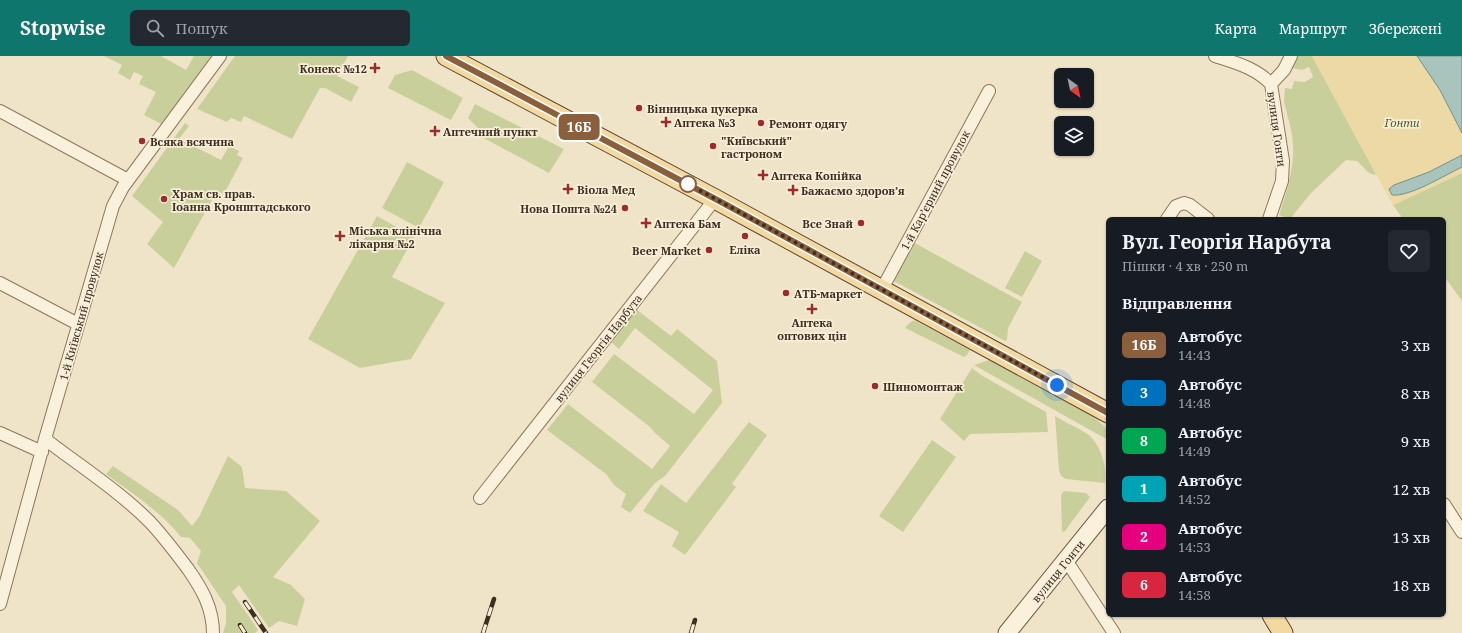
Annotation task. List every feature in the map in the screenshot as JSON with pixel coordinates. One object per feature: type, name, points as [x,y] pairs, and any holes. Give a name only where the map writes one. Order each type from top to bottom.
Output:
[{"type":"main road","points":[[446,56],[882,289],[1106,413]]},
{"type":"main road","points":[[1273,617],[1283,633]]},
{"type":"street","name":"1-й Київський провулок","points":[[0,604],[45,439],[113,206],[123,187],[220,56]]},
{"type":"street","points":[[1215,56],[1256,71],[1270,84],[1284,70],[1291,56]]},
{"type":"street","name":"вулиця Гонти","points":[[1270,84],[1283,161],[1282,181],[1270,217]]},
{"type":"street","name":"1-й Карʼєрний провулок","points":[[882,289],[989,90]]},
{"type":"street","points":[[0,111],[128,180]]},
{"type":"street","name":"вулиця Георгія Нарбута","points":[[480,498],[715,199]]},
{"type":"street","points":[[1168,217],[1176,206],[1184,203],[1190,205],[1205,217]]},
{"type":"street","points":[[0,283],[78,324]]},
{"type":"street","points":[[0,433],[42,452]]},
{"type":"street","points":[[45,439],[121,497],[158,531],[170,545],[196,582],[207,602],[213,620],[213,633]]},
{"type":"street","points":[[1446,507],[1462,532]]},
{"type":"street","name":"вулиця Гонти","points":[[1007,633],[1106,510]]},
{"type":"street","points":[[1066,560],[1114,633]]},
{"type":"green space","points":[[104,56],[161,56],[186,70],[194,56],[215,56],[163,125],[144,115],[156,92],[139,84],[143,76],[134,72],[130,80],[118,73],[122,65]]},
{"type":"green space","points":[[235,56],[348,56],[337,76],[359,87],[351,102],[325,88],[320,88],[292,139],[244,116],[241,122],[231,118],[227,122],[197,109]]},
{"type":"green space","points":[[1298,56],[1312,56],[1376,174],[1374,175],[1369,173],[1357,161],[1346,160],[1311,193],[1292,217],[1284,217],[1279,215],[1289,182],[1293,156],[1293,141],[1284,101],[1285,88],[1292,89],[1294,81],[1305,82],[1313,77],[1309,67],[1302,70],[1292,68]]},
{"type":"green space","points":[[412,70],[463,98],[451,120],[388,88],[395,75]]},
{"type":"green space","points":[[475,104],[564,149],[549,173],[478,135],[480,130],[468,118]]},
{"type":"green space","points":[[185,123],[189,126],[179,139],[221,160],[229,146],[239,151],[237,155],[243,158],[224,194],[217,191],[174,268],[147,244],[163,222],[132,196]]},
{"type":"green space","points":[[407,162],[444,182],[419,228],[382,208]]},
{"type":"green space","points":[[1462,173],[1462,301],[1446,279],[1446,217],[1402,217],[1393,205]]},
{"type":"green space","points":[[377,216],[414,237],[392,277],[445,303],[411,359],[360,368],[308,339]]},
{"type":"green space","points":[[913,242],[1022,302],[1008,328],[1007,340],[1005,341],[892,280]]},
{"type":"green space","points":[[1025,251],[1042,261],[1022,297],[1005,288]]},
{"type":"green space","points":[[636,309],[671,336],[677,329],[717,361],[722,403],[665,476],[655,483],[630,513],[621,507],[626,494],[614,485],[606,474],[547,430],[568,404],[652,469],[670,446],[650,427],[592,382],[614,354],[694,414],[713,390],[635,328],[619,349],[611,342]]},
{"type":"green space","points":[[914,320],[970,350],[964,357],[905,328]]},
{"type":"green space","points":[[989,360],[1093,416],[1106,428],[1106,439],[974,365]]},
{"type":"green space","points":[[972,368],[981,375],[1046,412],[1048,432],[970,434],[964,441],[940,419]]},
{"type":"green space","points":[[1055,416],[1090,436],[1098,446],[1103,458],[1105,483],[1066,479],[1061,476],[1059,470]]},
{"type":"green space","points":[[749,422],[767,435],[732,484],[736,487],[685,555],[672,546],[679,532],[643,511],[661,484],[686,503]]},
{"type":"green space","points":[[932,440],[956,457],[903,532],[879,516]]},
{"type":"green space","points":[[228,456],[242,467],[245,488],[286,491],[320,521],[273,577],[291,585],[305,599],[297,626],[279,621],[269,628],[239,585],[232,592],[258,630],[255,633],[223,633],[226,623],[226,606],[197,563],[201,551],[190,538],[181,537],[155,511],[106,474],[113,466],[178,510],[192,526],[199,517]]},
{"type":"green space","points":[[1064,491],[1086,493],[1090,497],[1063,532],[1061,495]]},
{"type":"sand","name":"Гонти","points":[[1312,56],[1417,56],[1440,90],[1462,133],[1462,173],[1393,205]]},
{"type":"water","points":[[1417,56],[1462,56],[1462,133],[1440,90]]},
{"type":"water","points":[[1462,155],[1462,167],[1408,193],[1392,195],[1389,189],[1394,185],[1429,172]]},
{"type":"railway","points":[[483,633],[494,599]]},
{"type":"railway","points":[[245,602],[266,633]]},
{"type":"railway","points":[[691,633],[695,620]]},
{"type":"railway","points":[[240,625],[245,633]]},
{"type":"bus line","name":"16Б","points":[[446,56],[723,203],[1106,412]]},
{"type":"place","name":"Конекс №12","points":[[375,68]]},
{"type":"place","name":"Вінницька цукерка","points":[[639,108]]},
{"type":"place","name":"Аптека №3","points":[[666,122]]},
{"type":"place","name":"Ремонт одягу","points":[[761,123]]},
{"type":"place","name":"Аптечний пункт","points":[[435,131]]},
{"type":"place","name":"Всяка всячина","points":[[142,141]]},
{"type":"place","name":"\"Київський\" гастроном","points":[[713,146]]},
{"type":"place","name":"Аптека Копійка","points":[[763,175]]},
{"type":"place","name":"Віола Мед","points":[[568,189]]},
{"type":"place","name":"Бажаємо здоров’я","points":[[793,190]]},
{"type":"place","name":"Храм св. прав. Іоанна Кронштадського","points":[[164,199]]},
{"type":"place","name":"Нова Пошта №24","points":[[625,208]]},
{"type":"place","name":"Аптека Бам","points":[[646,223]]},
{"type":"place","name":"Все Знай","points":[[861,223]]},
{"type":"place","name":"Міська клінічна лікарня №2","points":[[340,236]]},
{"type":"place","name":"Еліка","points":[[745,236]]},
{"type":"place","name":"Beer Market","points":[[709,250]]},
{"type":"place","name":"АТБ-маркет","points":[[786,293]]},
{"type":"place","name":"Аптека оптових цін","points":[[812,309]]},
{"type":"place","name":"Шиномонтаж","points":[[875,386]]},
{"type":"route","points":[[688,184],[1057,385]]}]
